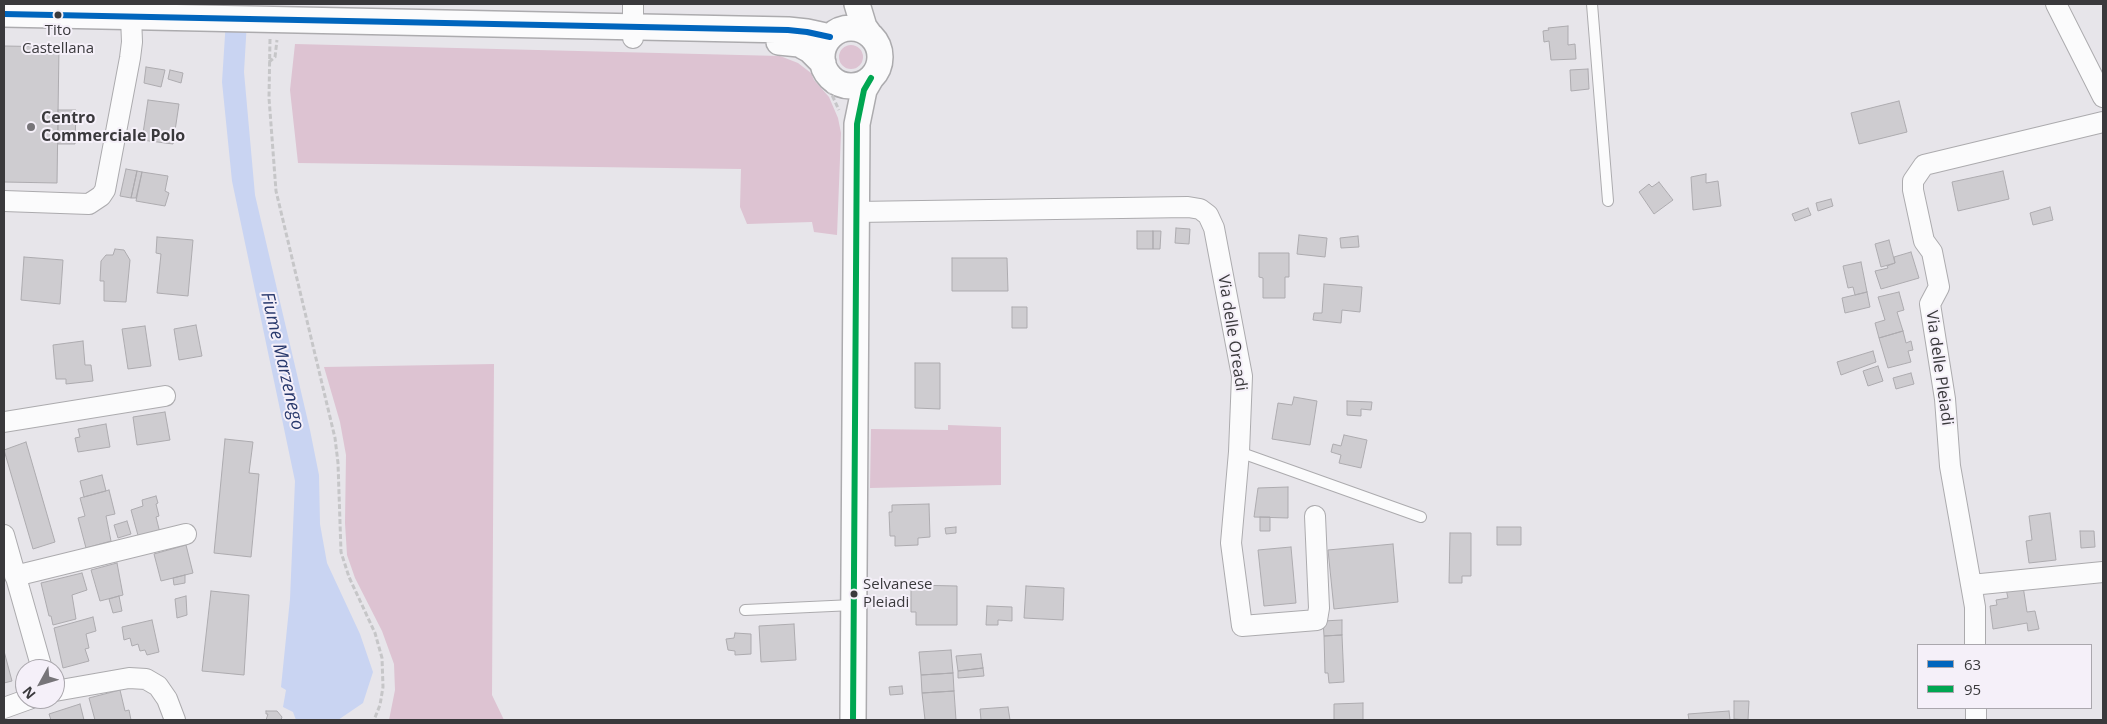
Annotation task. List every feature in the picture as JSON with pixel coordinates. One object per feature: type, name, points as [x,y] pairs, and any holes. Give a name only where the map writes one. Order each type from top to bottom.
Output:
[{"type":"street","points":[[826,75],[825,45],[838,33],[856,4]]},
{"type":"street","points":[[849,120],[864,90],[876,72],[880,56],[878,48],[864,27],[856,4]]},
{"type":"street","points":[[2056,4],[2103,97]]},
{"type":"street","points":[[10,17],[131,23],[207,24],[268,32],[633,23],[838,33],[854,28],[869,34]]},
{"type":"street","points":[[4,200],[89,204],[102,196],[105,190],[130,58],[131,23]]},
{"type":"street","points":[[633,23],[799,44],[810,50],[826,75],[847,94],[856,212],[853,720]]},
{"type":"street","points":[[826,75],[851,86],[871,78]]},
{"type":"street","name":"Via delle Pleiadi","points":[[1975,644],[1975,608],[1950,466],[1945,399],[1930,304],[1939,287],[1932,252],[1924,241],[1913,190],[1913,180],[1924,165],[2103,122]]},
{"type":"street","name":"Via delle Oreadi","points":[[856,212],[1188,207],[1200,209],[1208,215],[1214,228],[1242,376],[1239,452],[1231,543],[1242,626],[1317,620],[1319,608],[1315,516]]},
{"type":"street","points":[[4,422],[165,396]]},
{"type":"street","points":[[15,576],[186,534]]},
{"type":"street","points":[[4,535],[39,659]]},
{"type":"street","points":[[1971,585],[2103,572]]},
{"type":"street","points":[[65,689],[129,678],[146,679],[158,686],[167,700],[175,720]]},
{"type":"lane","points":[[1592,4],[1608,201]]},
{"type":"lane","points":[[1239,452],[1421,517]]},
{"type":"lane","points":[[745,610],[854,605]]},
{"type":"path","points":[[268,32],[270,124],[276,191],[335,438],[338,464],[341,552],[349,577],[375,633],[382,658],[383,686],[380,705],[374,720]]},
{"type":"path","points":[[268,32],[275,57],[269,62]]},
{"type":"path","points":[[826,75],[832,95],[849,120]]},
{"type":"shaded area","points":[[295,44],[780,56],[798,63],[811,73],[814,80],[829,97],[838,118],[841,133],[837,235],[814,232],[812,222],[747,224],[740,207],[741,169],[298,163],[290,90]]},
{"type":"shaded area","points":[[851,45],[860,48],[863,57],[860,66],[851,69],[842,66],[839,57],[842,48]]},
{"type":"shaded area","points":[[494,364],[492,695],[504,720],[389,720],[395,690],[394,664],[382,631],[355,578],[347,555],[345,523],[346,455],[340,422],[324,367]]},
{"type":"shaded area","points":[[948,425],[1001,427],[1001,485],[870,488],[871,429],[948,430]]},
{"type":"water","name":"Fiume Marzenego","points":[[227,4],[248,4],[244,72],[255,195],[319,475],[320,524],[327,563],[360,634],[373,672],[363,703],[338,720],[296,720],[293,712],[283,707],[286,690],[281,687],[290,599],[295,481],[232,181],[222,82]]},
{"type":"building","points":[[1568,26],[1568,45],[1575,44],[1576,59],[1551,60],[1549,41],[1544,42],[1543,31],[1549,30],[1548,28]]},
{"type":"building","name":"Centro Commerciale Polo","points":[[4,46],[59,47],[57,183],[4,182]]},
{"type":"building","points":[[146,67],[165,70],[161,87],[144,83]]},
{"type":"building","points":[[1588,69],[1589,89],[1571,91],[1570,70]]},
{"type":"building","points":[[170,70],[183,73],[181,83],[168,79]]},
{"type":"building","points":[[148,100],[179,104],[173,144],[142,140]]},
{"type":"building","points":[[1899,101],[1907,132],[1859,144],[1851,113]]},
{"type":"building","points":[[58,110],[76,110],[75,144],[58,144]]},
{"type":"building","points":[[126,169],[137,171],[131,198],[120,196]]},
{"type":"building","points":[[137,171],[142,172],[136,198],[131,198]]},
{"type":"building","points":[[2003,171],[2009,199],[1958,211],[1952,182]]},
{"type":"building","points":[[142,172],[168,176],[165,191],[169,193],[165,206],[136,201]]},
{"type":"building","points":[[1706,174],[1706,183],[1718,181],[1721,206],[1693,210],[1691,177]]},
{"type":"building","points":[[1659,182],[1673,200],[1654,214],[1639,192],[1649,184],[1652,187]]},
{"type":"building","points":[[1831,199],[1833,206],[1818,211],[1816,203]]},
{"type":"building","points":[[2050,207],[2053,220],[2033,225],[2030,213]]},
{"type":"building","points":[[1808,208],[1811,215],[1795,221],[1792,214]]},
{"type":"building","points":[[1176,228],[1190,229],[1189,244],[1175,243]]},
{"type":"building","points":[[1137,231],[1153,231],[1153,249],[1137,249]]},
{"type":"building","points":[[1153,231],[1161,231],[1160,249],[1153,249]]},
{"type":"building","points":[[1299,235],[1327,238],[1325,257],[1297,254]]},
{"type":"building","points":[[1358,236],[1359,247],[1341,248],[1340,238]]},
{"type":"building","points":[[157,237],[193,240],[188,296],[157,293],[161,254],[156,253]]},
{"type":"building","points":[[1889,240],[1895,263],[1881,267],[1875,244]]},
{"type":"building","points":[[115,249],[124,250],[130,260],[126,302],[104,301],[104,281],[100,281],[101,261],[106,255],[113,255]]},
{"type":"building","points":[[1911,252],[1919,278],[1881,289],[1875,271],[1888,268],[1887,266],[1895,263],[1894,257]]},
{"type":"building","points":[[1259,253],[1289,253],[1289,277],[1285,277],[1285,298],[1263,298],[1263,278],[1259,277]]},
{"type":"building","points":[[24,257],[63,260],[60,304],[21,300]]},
{"type":"building","points":[[952,258],[1007,258],[1008,291],[952,291]]},
{"type":"building","points":[[1861,262],[1867,292],[1855,295],[1853,287],[1848,288],[1843,266]]},
{"type":"building","points":[[1324,284],[1362,287],[1360,312],[1342,310],[1341,323],[1313,320],[1314,313],[1322,313]]},
{"type":"building","points":[[1867,292],[1870,307],[1845,313],[1842,298]]},
{"type":"building","points":[[1899,292],[1904,310],[1897,312],[1903,331],[1879,338],[1875,323],[1885,320],[1878,297]]},
{"type":"building","points":[[1012,307],[1027,307],[1027,328],[1012,328]]},
{"type":"building","points":[[196,325],[202,356],[179,360],[174,329]]},
{"type":"building","points":[[145,326],[151,366],[128,369],[122,329]]},
{"type":"building","points":[[1903,331],[1906,343],[1911,341],[1913,350],[1908,351],[1911,362],[1888,368],[1879,338]]},
{"type":"building","points":[[83,341],[85,365],[91,365],[93,381],[66,384],[66,379],[56,379],[53,345]]},
{"type":"building","points":[[1873,351],[1876,362],[1841,375],[1837,362]]},
{"type":"building","points":[[915,363],[940,363],[940,409],[915,408]]},
{"type":"building","points":[[1878,366],[1883,381],[1868,386],[1863,371]]},
{"type":"building","points":[[1911,373],[1914,384],[1896,389],[1893,378]]},
{"type":"building","points":[[1294,397],[1317,401],[1310,445],[1272,439],[1278,403],[1292,405]]},
{"type":"building","points":[[1347,401],[1372,402],[1371,410],[1361,409],[1361,416],[1347,415]]},
{"type":"building","points":[[165,412],[170,440],[137,445],[133,417]]},
{"type":"building","points":[[106,424],[110,447],[78,452],[75,438],[80,437],[78,429]]},
{"type":"building","points":[[1344,435],[1367,440],[1361,468],[1339,463],[1341,455],[1331,452],[1333,444],[1341,446]]},
{"type":"building","points":[[225,439],[253,442],[249,473],[259,474],[251,557],[214,553]]},
{"type":"building","points":[[26,442],[55,542],[33,549],[4,450]]},
{"type":"building","points":[[102,475],[106,491],[84,497],[80,481]]},
{"type":"building","points":[[1288,487],[1288,518],[1254,517],[1258,488]]},
{"type":"building","points":[[109,490],[115,514],[106,516],[111,541],[86,548],[78,518],[85,516],[80,498]]},
{"type":"building","points":[[156,496],[159,516],[156,517],[160,533],[139,539],[131,510],[143,506],[142,500]]},
{"type":"building","points":[[929,504],[930,537],[918,538],[918,545],[895,546],[895,536],[890,536],[889,512],[892,512],[892,505]]},
{"type":"building","points":[[2050,513],[2056,560],[2029,563],[2026,541],[2032,540],[2029,516]]},
{"type":"building","points":[[1260,517],[1270,517],[1270,531],[1260,531]]},
{"type":"building","points":[[127,521],[131,534],[118,538],[114,525]]},
{"type":"building","points":[[956,527],[956,533],[946,534],[945,528]]},
{"type":"building","points":[[1497,527],[1521,527],[1521,545],[1497,545]]},
{"type":"building","points":[[2080,531],[2094,531],[2095,547],[2081,548]]},
{"type":"building","points":[[1450,533],[1471,533],[1471,576],[1462,576],[1462,583],[1449,583]]},
{"type":"building","points":[[1393,544],[1398,602],[1334,609],[1328,550]]},
{"type":"building","points":[[186,545],[193,573],[161,581],[154,554]]},
{"type":"building","points":[[1291,547],[1296,603],[1264,606],[1258,550]]},
{"type":"building","points":[[117,563],[123,595],[100,601],[91,570]]},
{"type":"building","points":[[82,573],[87,590],[72,595],[76,619],[53,625],[41,583]]},
{"type":"building","points":[[185,575],[185,583],[174,585],[173,578]]},
{"type":"building","points":[[911,585],[957,586],[957,625],[916,625],[916,612],[911,612]]},
{"type":"building","points":[[1026,586],[1064,588],[1063,620],[1024,618]]},
{"type":"building","points":[[2023,586],[2027,612],[2035,611],[2039,629],[2028,631],[2027,623],[1993,629],[1990,606],[1997,605],[1996,600],[2008,598],[2006,589]]},
{"type":"building","points":[[211,591],[249,595],[244,675],[202,671]]},
{"type":"building","points":[[119,596],[122,611],[113,613],[109,599]]},
{"type":"building","points":[[186,596],[187,615],[177,618],[175,599]]},
{"type":"building","points":[[987,606],[1012,607],[1012,621],[998,620],[998,625],[986,625]]},
{"type":"building","points":[[93,617],[96,631],[86,634],[89,648],[85,649],[89,661],[65,667],[65,659],[61,659],[54,628]]},
{"type":"building","points":[[152,620],[159,652],[147,655],[145,650],[140,651],[138,644],[132,646],[130,638],[124,640],[122,627]]},
{"type":"building","points":[[1342,620],[1342,635],[1324,636],[1323,621]]},
{"type":"building","points":[[794,624],[796,660],[761,662],[759,626]]},
{"type":"building","points":[[735,633],[751,634],[751,654],[735,655],[735,651],[728,650],[726,639],[734,638]]},
{"type":"building","points":[[1342,635],[1344,682],[1329,683],[1328,673],[1325,673],[1324,636]]},
{"type":"building","points":[[951,650],[953,673],[921,675],[919,652]]},
{"type":"building","points":[[4,651],[12,681],[4,683]]},
{"type":"building","points":[[981,654],[983,668],[958,671],[956,656]]},
{"type":"building","points":[[983,668],[984,676],[958,678],[958,671]]},
{"type":"building","points":[[953,673],[954,691],[922,693],[921,675]]},
{"type":"building","points":[[902,686],[903,694],[890,695],[889,687]]},
{"type":"building","points":[[120,690],[125,711],[129,710],[131,720],[95,720],[89,698]]},
{"type":"building","points":[[954,691],[956,720],[925,720],[922,693]]},
{"type":"building","points":[[1734,701],[1749,701],[1748,720],[1734,719]]},
{"type":"building","points":[[1363,703],[1363,720],[1334,720],[1334,704]]},
{"type":"building","points":[[80,704],[84,720],[51,720],[49,714]]},
{"type":"building","points":[[1008,707],[1010,720],[981,720],[980,709]]},
{"type":"building","points":[[266,711],[277,711],[282,717],[281,720],[266,720],[268,714],[266,714]]},
{"type":"building","points":[[1729,711],[1730,720],[1689,720],[1688,714]]},
{"type":"transit line","name":"63","points":[[4,14],[788,30],[830,37]]},
{"type":"transit line","name":"95","points":[[853,720],[857,124],[864,90],[871,78]]},
{"type":"place","name":"Tito Castellana","points":[[58,15]]},
{"type":"place","name":"Centro Commerciale Polo","points":[[31,127]]},
{"type":"place","name":"Selvanese Pleiadi","points":[[854,594]]}]
